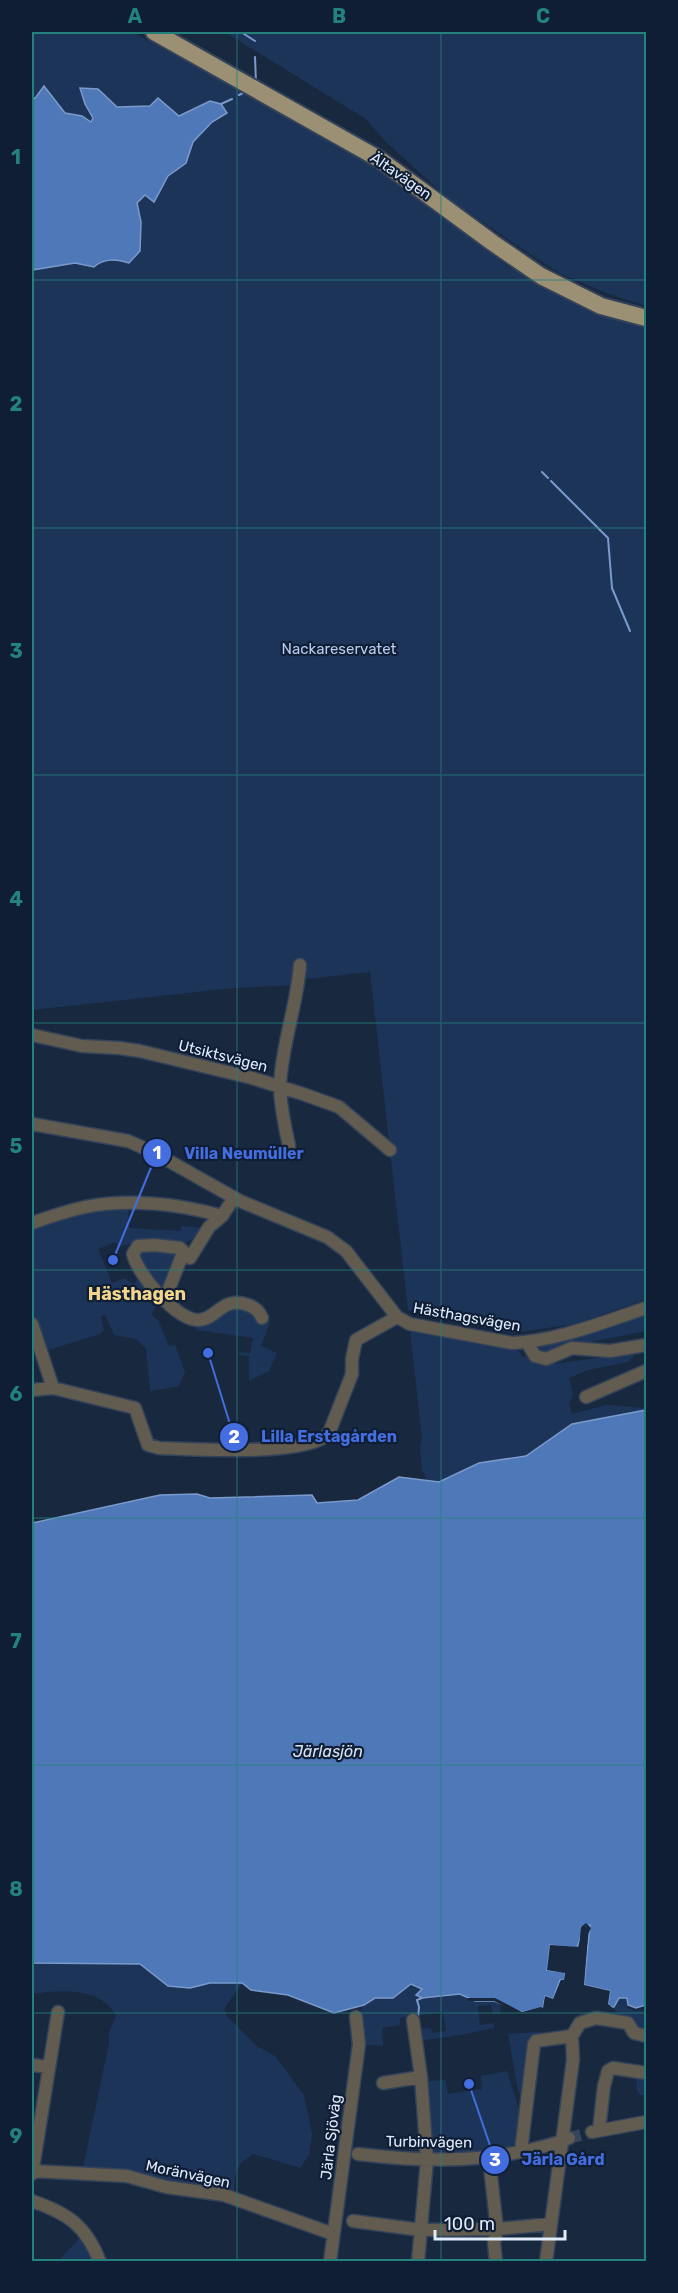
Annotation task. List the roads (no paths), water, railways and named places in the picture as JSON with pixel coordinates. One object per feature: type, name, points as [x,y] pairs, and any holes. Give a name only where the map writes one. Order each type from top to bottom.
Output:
[{"type":"main road","name":"Ältavägen","points":[[154,32],[379,159],[541,276],[601,306],[646,318]]},
{"type":"street","points":[[289,1146],[280,1087],[299,986],[300,965]]},
{"type":"street","name":"Utsiktsvägen","points":[[32,1035],[73,1045],[140,1051],[280,1087],[339,1107],[390,1150]]},
{"type":"street","name":"Hästhagsvägen","points":[[32,1124],[128,1141],[153,1152],[234,1198],[337,1242],[354,1260],[397,1317],[410,1324],[512,1343],[527,1342],[558,1336],[646,1308]]},
{"type":"street","points":[[165,1299],[181,1258],[188,1256],[234,1198]]},
{"type":"street","points":[[32,1223],[85,1207],[107,1204],[156,1205],[222,1216]]},
{"type":"street","points":[[188,1256],[180,1248],[154,1245],[138,1246],[133,1254],[135,1264],[145,1279],[179,1313],[197,1320],[206,1318],[229,1303],[239,1302],[252,1306],[262,1318]]},
{"type":"street","points":[[32,1390],[53,1388],[135,1408],[148,1445],[159,1448],[265,1450],[310,1443],[324,1439],[329,1432],[352,1374],[356,1340],[397,1317]]},
{"type":"street","points":[[32,1324],[53,1388]]},
{"type":"street","name":"Hästhagsvägen","points":[[527,1342],[534,1356],[546,1359],[572,1348],[610,1351],[646,1346]]},
{"type":"street","points":[[586,1397],[646,1371]]},
{"type":"street","points":[[32,2172],[58,2012]]},
{"type":"street","name":"Järla Sjöväg","points":[[330,2262],[359,2044],[356,2017]]},
{"type":"street","points":[[546,2262],[566,2139],[573,2036],[580,2023],[596,2018],[628,2023],[634,2033],[646,2036]]},
{"type":"street","points":[[413,2020],[421,2077],[427,2160],[418,2262]]},
{"type":"street","points":[[521,2151],[534,2044],[536,2041],[573,2036]]},
{"type":"street","points":[[32,2065],[49,2067]]},
{"type":"street","points":[[646,2073],[613,2068],[608,2071],[595,2131],[646,2122]]},
{"type":"street","points":[[383,2083],[421,2077]]},
{"type":"street","name":"Turbinvägen","points":[[358,2154],[427,2160],[489,2158],[566,2139]]},
{"type":"street","points":[[489,2158],[497,2229],[494,2243],[496,2262]]},
{"type":"street","name":"Moränvägen","points":[[32,2172],[127,2176],[166,2187],[224,2195],[333,2234]]},
{"type":"street","points":[[32,2201],[53,2208],[78,2224],[100,2262]]},
{"type":"street","points":[[353,2221],[421,2230],[497,2229],[551,2224]]},
{"type":"water","points":[[44,86],[65,113],[82,116],[91,122],[93,118],[80,88],[98,89],[117,107],[150,106],[158,98],[179,116],[210,101],[221,104],[227,113],[212,122],[193,142],[186,163],[168,176],[154,202],[145,195],[137,203],[141,222],[140,251],[129,263],[110,260],[94,267],[75,263],[32,270],[32,100]]},
{"type":"water","name":"Järlasjön","points":[[646,1410],[646,2005],[636,2008],[628,2005],[627,1998],[619,1998],[614,2007],[610,2007],[608,2004],[610,1991],[584,1985],[590,1925],[581,1927],[582,1932],[577,1948],[550,1945],[547,1970],[565,1972],[564,1981],[560,1980],[553,1999],[545,1996],[543,2008],[522,2012],[494,2001],[475,2001],[460,1994],[422,1998],[416,1995],[422,1989],[411,1984],[393,1998],[375,1998],[364,2005],[334,2013],[288,1995],[251,1990],[242,1983],[210,1983],[190,1988],[168,1986],[140,1964],[32,1963],[32,1523],[160,1495],[197,1494],[210,1498],[312,1495],[317,1503],[358,1500],[399,1477],[439,1482],[479,1463],[526,1456],[572,1424]]},
{"type":"waterway","points":[[241,32],[255,41]]},
{"type":"waterway","points":[[255,57],[256,83]]},
{"type":"waterway","points":[[239,95],[247,91]]},
{"type":"waterway","points":[[221,104],[232,99]]},
{"type":"waterway","points":[[542,472],[548,478]]},
{"type":"waterway","points":[[551,481],[608,538],[612,588],[630,631]]},
{"type":"waterway","points":[[418,2017],[417,2000],[422,1998]]},
{"type":"tunnel","points":[[569,2138],[592,2132]]},
{"type":"place","name":"Villa Neumüller","points":[[113,1260]]},
{"type":"place","name":"Lilla Erstagården","points":[[208,1353]]},
{"type":"place","name":"Järla Gård","points":[[469,2084]]},
{"type":"district","name":"Hästhagen","points":[[137,1294]]},
{"type":"park label","name":"Nackareservatet","points":[[339,649]]}]
